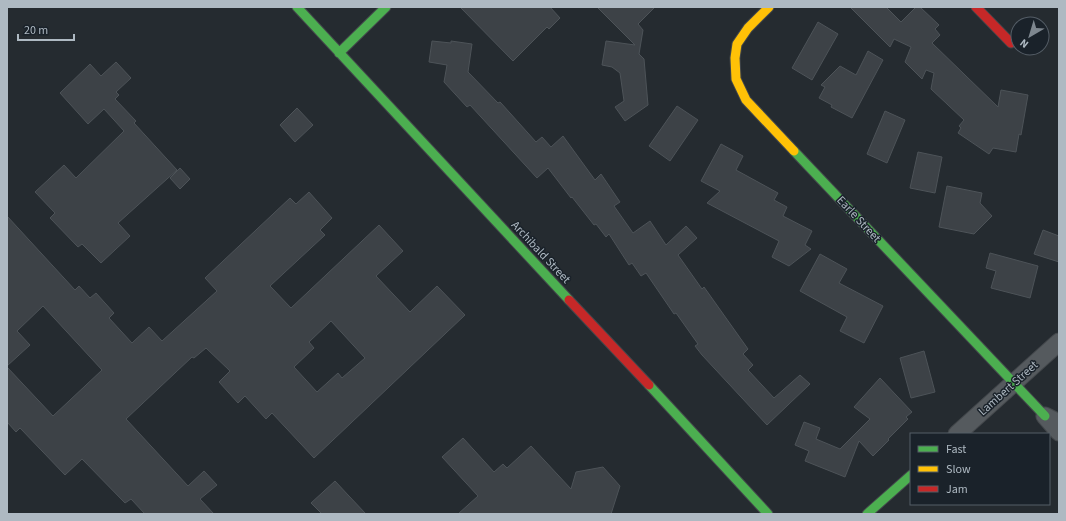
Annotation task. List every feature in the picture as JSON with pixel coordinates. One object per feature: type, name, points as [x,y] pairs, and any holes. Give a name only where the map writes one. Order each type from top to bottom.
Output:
[{"type":"street","name":"Archibald Street","points":[[297,7],[768,514]]},
{"type":"street","points":[[339,53],[386,7]]},
{"type":"street","name":"Earle Street","points":[[769,7],[748,28],[737,44],[735,58],[736,80],[746,100],[1013,383],[1052,419],[1059,432]]},
{"type":"street","points":[[976,7],[1010,42]]},
{"type":"street","name":"Lambert Street","points":[[957,433],[1059,342]]},
{"type":"street","points":[[867,514],[910,476]]},
{"type":"building","points":[[460,7],[550,7],[560,18],[549,29],[547,27],[513,61]]},
{"type":"building","points":[[597,7],[655,7],[638,24],[643,30],[639,54],[644,59],[648,105],[625,121],[615,107],[624,101],[620,73],[612,67],[602,65],[606,41],[635,45]]},
{"type":"building","points":[[850,7],[886,7],[901,22],[916,7],[920,7],[939,25],[935,29],[940,35],[932,43],[998,107],[1001,90],[1028,95],[1021,135],[1019,134],[1016,152],[993,148],[989,154],[958,133],[961,128],[959,126],[964,120],[931,89],[934,73],[926,70],[922,79],[905,62],[911,47],[894,39],[890,47]]},
{"type":"building","points":[[818,22],[838,34],[812,80],[792,68]]},
{"type":"building","points":[[432,41],[451,43],[451,41],[472,44],[468,72],[498,103],[501,103],[536,142],[542,137],[551,147],[563,136],[595,180],[601,174],[620,202],[614,206],[633,233],[650,221],[666,245],[686,226],[697,238],[678,255],[702,289],[704,287],[748,349],[743,354],[753,365],[748,370],[774,398],[800,375],[810,384],[767,425],[702,355],[695,346],[698,344],[676,313],[674,314],[646,273],[641,276],[632,263],[629,265],[609,234],[606,237],[596,224],[594,225],[548,168],[537,178],[470,105],[467,107],[444,82],[447,65],[429,62]]},
{"type":"building","points":[[868,51],[883,60],[852,118],[831,107],[832,105],[819,98],[825,87],[821,85],[840,66],[856,75]]},
{"type":"building","points":[[116,62],[131,78],[116,92],[119,95],[115,99],[136,121],[134,123],[177,170],[118,223],[130,236],[101,263],[82,244],[78,247],[50,218],[55,213],[35,192],[64,165],[76,178],[124,131],[104,109],[88,124],[60,93],[90,64],[101,76]]},
{"type":"building","points":[[677,106],[698,120],[670,161],[649,146]]},
{"type":"building","points":[[297,108],[313,125],[295,142],[280,125]]},
{"type":"building","points":[[885,111],[905,120],[887,163],[867,154]]},
{"type":"building","points":[[721,144],[743,156],[736,170],[778,193],[774,200],[787,207],[783,216],[812,231],[805,245],[811,249],[789,266],[772,257],[779,241],[707,203],[720,191],[701,181]]},
{"type":"building","points":[[918,152],[942,157],[935,193],[910,188]]},
{"type":"building","points":[[180,168],[190,179],[180,189],[170,178]]},
{"type":"building","points":[[947,186],[982,193],[980,203],[992,216],[974,234],[939,227]]},
{"type":"building","points":[[309,192],[332,218],[320,230],[325,235],[270,286],[291,308],[379,225],[403,251],[376,276],[410,312],[437,286],[465,315],[314,458],[272,413],[266,419],[245,396],[238,403],[219,382],[230,371],[206,348],[194,358],[192,357],[126,419],[188,486],[204,471],[217,485],[200,499],[214,514],[145,514],[131,499],[125,503],[82,459],[65,475],[20,428],[16,432],[7,422],[7,367],[53,416],[102,370],[43,306],[17,331],[30,345],[7,366],[7,216],[75,290],[79,286],[90,298],[96,293],[114,313],[109,318],[132,343],[149,327],[162,341],[217,291],[205,278],[290,198],[296,204]],"holes":[[[331,321],[365,358],[342,378],[338,373],[317,392],[294,367],[314,348],[309,342]]]},
{"type":"building","points":[[1043,230],[1059,236],[1059,262],[1034,254]]},
{"type":"building","points":[[990,253],[1038,266],[1030,298],[991,288],[996,271],[986,268]]},
{"type":"building","points":[[820,254],[847,269],[839,283],[883,306],[864,343],[840,331],[847,317],[800,291]]},
{"type":"building","points":[[924,351],[935,392],[911,398],[900,358]]},
{"type":"building","points":[[880,378],[912,412],[906,417],[908,419],[873,456],[859,441],[845,477],[805,461],[809,451],[795,445],[804,422],[820,428],[816,439],[840,449],[870,419],[854,407]]},
{"type":"building","points":[[463,438],[494,472],[503,464],[507,468],[531,446],[571,489],[576,472],[603,467],[620,486],[611,514],[458,514],[478,496],[442,457]]},
{"type":"building","points":[[335,481],[366,514],[322,514],[311,503]]},
{"type":"traffic: fast","points":[[297,7],[569,300]]},
{"type":"traffic: fast","points":[[339,53],[386,7]]},
{"type":"traffic: fast","points":[[794,151],[1045,416]]},
{"type":"traffic: fast","points":[[649,385],[768,514]]},
{"type":"traffic: fast","points":[[867,514],[910,476]]},
{"type":"traffic: slow","points":[[769,7],[748,28],[737,44],[735,58],[736,79],[746,100],[794,151]]},
{"type":"traffic: jam","points":[[976,7],[1010,42]]},
{"type":"traffic: jam","points":[[569,300],[649,385]]}]
